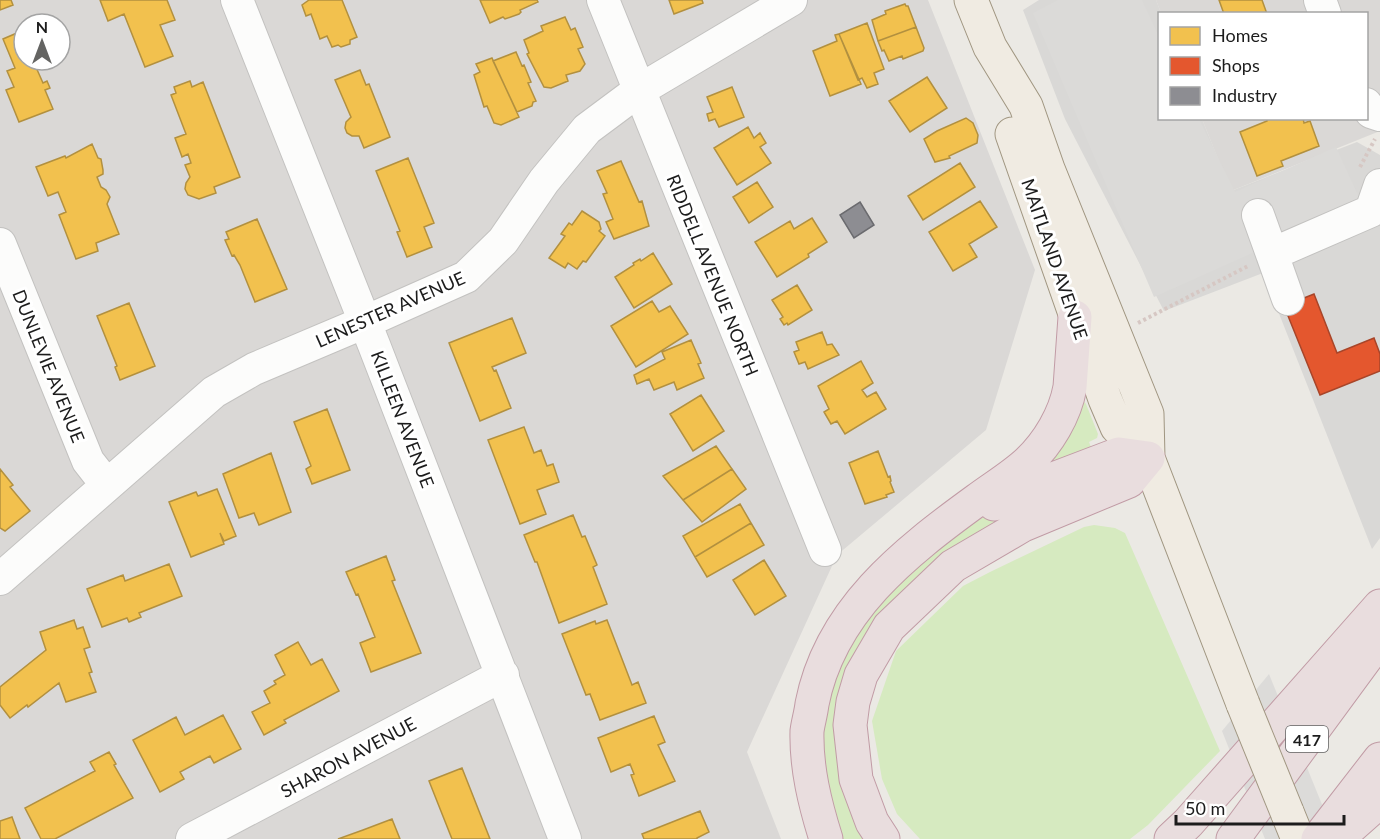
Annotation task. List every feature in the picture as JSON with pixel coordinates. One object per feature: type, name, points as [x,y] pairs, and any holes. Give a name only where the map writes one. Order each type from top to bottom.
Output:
[{"type":"highway","points":[[826,839],[810,775],[807,730],[816,685],[838,632],[861,601],[914,548],[1028,462],[1055,428],[1068,398],[1070,387],[1075,317]]},
{"type":"highway","points":[[914,548],[1019,492],[1119,454],[1148,458]]},
{"type":"highway","points":[[883,839],[872,822],[856,779],[850,725],[853,702],[861,675],[889,627],[952,566],[1023,525],[1130,481],[1148,458]]},
{"type":"highway","points":[[1171,839],[1188,823],[1380,606]]},
{"type":"highway","name":"417","points":[[1233,839],[1380,639]]},
{"type":"highway","points":[[1318,839],[1380,759]]},
{"type":"highway","points":[[1337,839],[1380,801]]},
{"type":"main road","name":"MAITLAND AVENUE","points":[[971,0],[990,47],[1007,119],[1105,399],[1118,427],[1148,458]]},
{"type":"main road","name":"MAITLAND AVENUE","points":[[990,47],[1026,106],[1048,169],[1147,414],[1148,458],[1298,839]]},
{"type":"street","name":"KILLEEN AVENUE","points":[[237,0],[365,322],[565,839]]},
{"type":"street","name":"RIDDELL AVENUE NORTH","points":[[603,0],[825,550]]},
{"type":"street","name":"LENESTER AVENUE","points":[[0,579],[214,392],[254,369],[466,277],[503,241],[544,181],[586,129],[638,91],[791,0]]},
{"type":"street","points":[[1368,107],[1378,126]]},
{"type":"street","points":[[1272,254],[1371,211],[1368,179]]},
{"type":"street","points":[[1258,214],[1288,299]]},
{"type":"street","name":"DUNLEVIE AVENUE","points":[[0,244],[88,461],[106,484]]},
{"type":"street","name":"SHARON AVENUE","points":[[192,839],[503,675]]},
{"type":"path","points":[[1368,179],[1378,126]]},
{"type":"path","points":[[1133,325],[1272,254]]},
{"type":"shaded area","points":[[0,0],[928,0],[1035,270],[986,430],[837,555],[747,752],[781,839],[0,839]]},
{"type":"shaded area","points":[[1039,0],[1156,0],[1161,12],[1158,12],[1158,120],[1202,120],[1231,191],[1357,142],[1380,155],[1380,538],[1372,549],[1263,273],[1164,311],[1065,119],[1023,10]]},
{"type":"shaded area","points":[[1058,0],[1142,0],[1158,35],[1158,120],[1199,120],[1235,192],[1336,147],[1362,204],[1154,297],[1033,13]]},
{"type":"shaded area","points":[[1156,0],[1380,0],[1380,131],[1231,191],[1202,120],[1368,120],[1368,12],[1161,12]]},
{"type":"green space","points":[[1082,399],[1098,434],[1097,438],[1089,442],[1092,450],[1036,469]]},
{"type":"green space","points":[[1077,480],[953,549],[925,569],[891,602],[864,639],[836,707],[834,738],[840,769],[869,839],[836,839],[817,723],[854,625],[949,534],[1007,506]]},
{"type":"green space","points":[[1094,525],[1115,528],[1125,533],[1220,751],[1148,825],[1130,839],[920,839],[897,814],[882,779],[872,721],[896,651],[963,586],[1084,527]]},
{"type":"pier","points":[[1269,674],[1336,839],[1265,839],[1222,731]]},
{"type":"building: Homes","points":[[0,0],[11,0],[13,5],[0,10]]},
{"type":"building: Homes","points":[[100,0],[167,0],[175,20],[160,25],[173,56],[145,67],[124,14],[108,21]]},
{"type":"building: Homes","points":[[309,0],[342,0],[357,37],[350,40],[350,44],[341,47],[338,45],[332,47],[327,36],[320,39],[311,14],[306,16],[302,5]]},
{"type":"building: Homes","points":[[480,0],[537,0],[538,2],[520,10],[519,14],[505,19],[503,17],[490,23]]},
{"type":"building: Homes","points":[[669,0],[702,0],[703,3],[674,14]]},
{"type":"building: Homes","points":[[1219,0],[1262,0],[1266,12],[1223,12]]},
{"type":"building: Homes","points":[[905,4],[908,6],[916,27],[878,41],[872,20],[886,14],[885,11]]},
{"type":"building: Homes","points":[[565,17],[571,30],[575,28],[583,47],[578,49],[585,64],[580,71],[566,75],[568,81],[551,88],[544,87],[527,54],[529,53],[524,40],[543,31],[541,26]]},
{"type":"building: Homes","points":[[867,23],[884,69],[874,73],[878,84],[867,88],[862,78],[858,80],[839,34]]},
{"type":"building: Homes","points":[[916,27],[923,51],[903,59],[902,56],[889,61],[878,41]]},
{"type":"building: Homes","points":[[839,34],[861,84],[830,96],[813,51],[837,41],[835,35]]},
{"type":"building: Homes","points":[[12,35],[12,61],[3,39]]},
{"type":"building: Homes","points":[[516,52],[531,82],[528,83],[536,101],[532,106],[517,112],[493,61]]},
{"type":"building: Homes","points":[[492,58],[519,117],[501,125],[494,123],[487,106],[484,107],[474,75],[480,72],[476,64]]},
{"type":"building: Homes","points":[[12,69],[12,72],[38,72],[43,83],[47,81],[50,88],[45,90],[53,109],[19,122],[6,90],[14,87],[7,71]]},
{"type":"building: Homes","points":[[360,70],[366,85],[369,84],[390,137],[364,148],[359,136],[347,133],[346,122],[351,117],[335,80]]},
{"type":"building: Homes","points":[[927,77],[947,108],[910,132],[889,101]]},
{"type":"building: Homes","points":[[190,81],[192,87],[203,82],[240,177],[214,187],[216,193],[199,199],[188,195],[185,189],[190,177],[185,165],[191,163],[188,154],[182,157],[175,138],[186,134],[171,95],[176,93],[174,87]]},
{"type":"building: Homes","points":[[732,87],[744,117],[719,127],[715,119],[709,121],[707,114],[713,112],[707,97]]},
{"type":"building: Homes","points":[[966,118],[973,123],[978,135],[977,143],[949,156],[950,158],[935,162],[924,139]]},
{"type":"building: Homes","points":[[1303,120],[1304,123],[1310,121],[1319,146],[1281,161],[1283,166],[1257,176],[1240,132],[1267,121]]},
{"type":"building: Homes","points":[[748,127],[754,138],[760,133],[766,143],[760,147],[771,163],[737,185],[714,148]]},
{"type":"building: Homes","points":[[92,144],[98,158],[101,159],[103,170],[103,174],[97,177],[101,187],[110,197],[107,204],[119,234],[96,243],[98,251],[76,259],[59,215],[66,212],[58,192],[48,196],[36,167],[65,156],[66,158]]},
{"type":"building: Homes","points":[[408,158],[434,223],[424,227],[432,247],[407,257],[397,232],[400,231],[376,171]]},
{"type":"building: Homes","points":[[621,161],[639,202],[642,201],[649,226],[614,239],[606,222],[613,219],[603,194],[607,193],[597,171]]},
{"type":"building: Homes","points":[[960,163],[975,187],[923,220],[908,196]]},
{"type":"building: Homes","points":[[757,182],[773,207],[749,223],[733,197]]},
{"type":"building: Homes","points":[[980,201],[997,227],[969,244],[977,257],[953,271],[929,232]]},
{"type":"building: Homes","points":[[582,211],[599,222],[601,229],[599,231],[605,236],[586,262],[583,261],[577,269],[568,263],[565,268],[549,258],[565,236],[561,234],[569,223],[572,225]]},
{"type":"building: Homes","points":[[812,218],[827,242],[808,254],[809,257],[777,277],[755,242],[790,221],[794,229]]},
{"type":"building: Homes","points":[[257,219],[287,289],[255,302],[240,265],[234,255],[232,256],[225,240],[229,239],[226,232]]},
{"type":"building: Homes","points":[[653,253],[672,284],[634,308],[615,277],[634,265],[633,263]]},
{"type":"building: Homes","points":[[797,285],[812,310],[788,325],[787,323],[784,325],[780,319],[783,317],[772,300]]},
{"type":"building: Homes","points":[[652,301],[659,312],[670,306],[688,334],[636,367],[611,326]]},
{"type":"building: Homes","points":[[129,303],[155,366],[120,380],[115,367],[117,366],[97,316]]},
{"type":"building: Homes","points":[[512,318],[526,353],[492,367],[494,371],[496,370],[511,408],[480,421],[449,343]]},
{"type":"building: Homes","points":[[822,332],[827,345],[832,344],[839,355],[808,369],[805,362],[799,364],[794,352],[799,350],[796,342]]},
{"type":"building: Homes","points":[[691,340],[701,363],[698,364],[704,378],[677,390],[674,382],[654,390],[649,379],[637,384],[634,375],[665,359],[662,352]]},
{"type":"building: Homes","points":[[861,361],[873,383],[862,390],[867,397],[876,392],[886,409],[845,434],[837,421],[831,424],[824,412],[829,409],[818,386]]},
{"type":"building: Homes","points":[[701,395],[724,431],[693,451],[670,414]]},
{"type":"building: Homes","points":[[327,409],[350,470],[312,484],[306,469],[311,466],[294,422]]},
{"type":"building: Homes","points":[[524,427],[534,453],[541,450],[547,466],[553,464],[559,482],[537,490],[546,514],[520,524],[488,440]]},
{"type":"building: Homes","points":[[716,446],[732,469],[683,500],[663,476]]},
{"type":"building: Homes","points":[[878,451],[888,477],[890,476],[894,492],[886,495],[887,497],[865,504],[849,463]]},
{"type":"building: Homes","points":[[271,453],[291,512],[259,525],[254,513],[239,518],[223,474]]},
{"type":"building: Homes","points":[[0,469],[13,485],[10,487],[30,511],[5,531],[0,528]]},
{"type":"building: Homes","points":[[732,469],[746,489],[702,522],[683,500]]},
{"type":"building: Homes","points":[[217,489],[236,536],[224,541],[220,533],[224,544],[191,557],[169,502],[196,492],[198,496]]},
{"type":"building: Homes","points":[[740,504],[751,523],[695,557],[683,536]]},
{"type":"building: Homes","points":[[573,515],[597,565],[593,567],[607,604],[559,623],[537,562],[535,562],[524,535]]},
{"type":"building: Homes","points":[[751,523],[764,545],[707,577],[695,557]]},
{"type":"building: Homes","points":[[386,556],[395,580],[392,581],[421,653],[371,672],[360,643],[375,637],[358,594],[356,595],[346,572]]},
{"type":"building: Homes","points":[[764,560],[786,596],[755,615],[733,580]]},
{"type":"building: Homes","points":[[169,564],[182,596],[139,613],[141,617],[129,622],[127,618],[102,627],[87,589],[123,575],[125,581]]},
{"type":"building: Homes","points":[[74,620],[77,629],[83,627],[90,647],[84,649],[96,692],[66,702],[59,683],[10,718],[0,705],[0,687],[46,650],[40,632]]},
{"type":"building: Homes","points":[[607,620],[632,685],[638,682],[646,703],[600,720],[590,694],[586,695],[562,634],[595,621],[596,624]]},
{"type":"building: Homes","points":[[298,642],[311,665],[322,659],[339,691],[284,720],[286,723],[264,735],[252,712],[270,703],[264,691],[276,684],[274,681],[285,675],[275,655]]},
{"type":"building: Homes","points":[[223,715],[241,749],[214,763],[210,756],[180,772],[184,779],[160,792],[133,740],[176,717],[185,735]]},
{"type":"building: Homes","points":[[654,716],[665,742],[658,745],[675,781],[639,796],[631,775],[634,774],[630,764],[611,772],[598,738]]},
{"type":"building: Homes","points":[[109,752],[133,798],[55,839],[41,839],[25,808],[95,771],[90,762]]},
{"type":"building: Homes","points":[[462,768],[490,839],[452,839],[429,781]]},
{"type":"building: Homes","points":[[700,811],[709,832],[697,839],[644,839],[642,834]]},
{"type":"building: Homes","points":[[12,817],[20,839],[0,839],[0,821]]},
{"type":"building: Homes","points":[[392,819],[400,839],[338,839],[363,830]]},
{"type":"building: Shops","points":[[1314,294],[1337,353],[1374,338],[1380,354],[1380,371],[1320,395],[1284,306]]},
{"type":"building: Industry","points":[[860,202],[874,225],[854,238],[840,215]]}]
